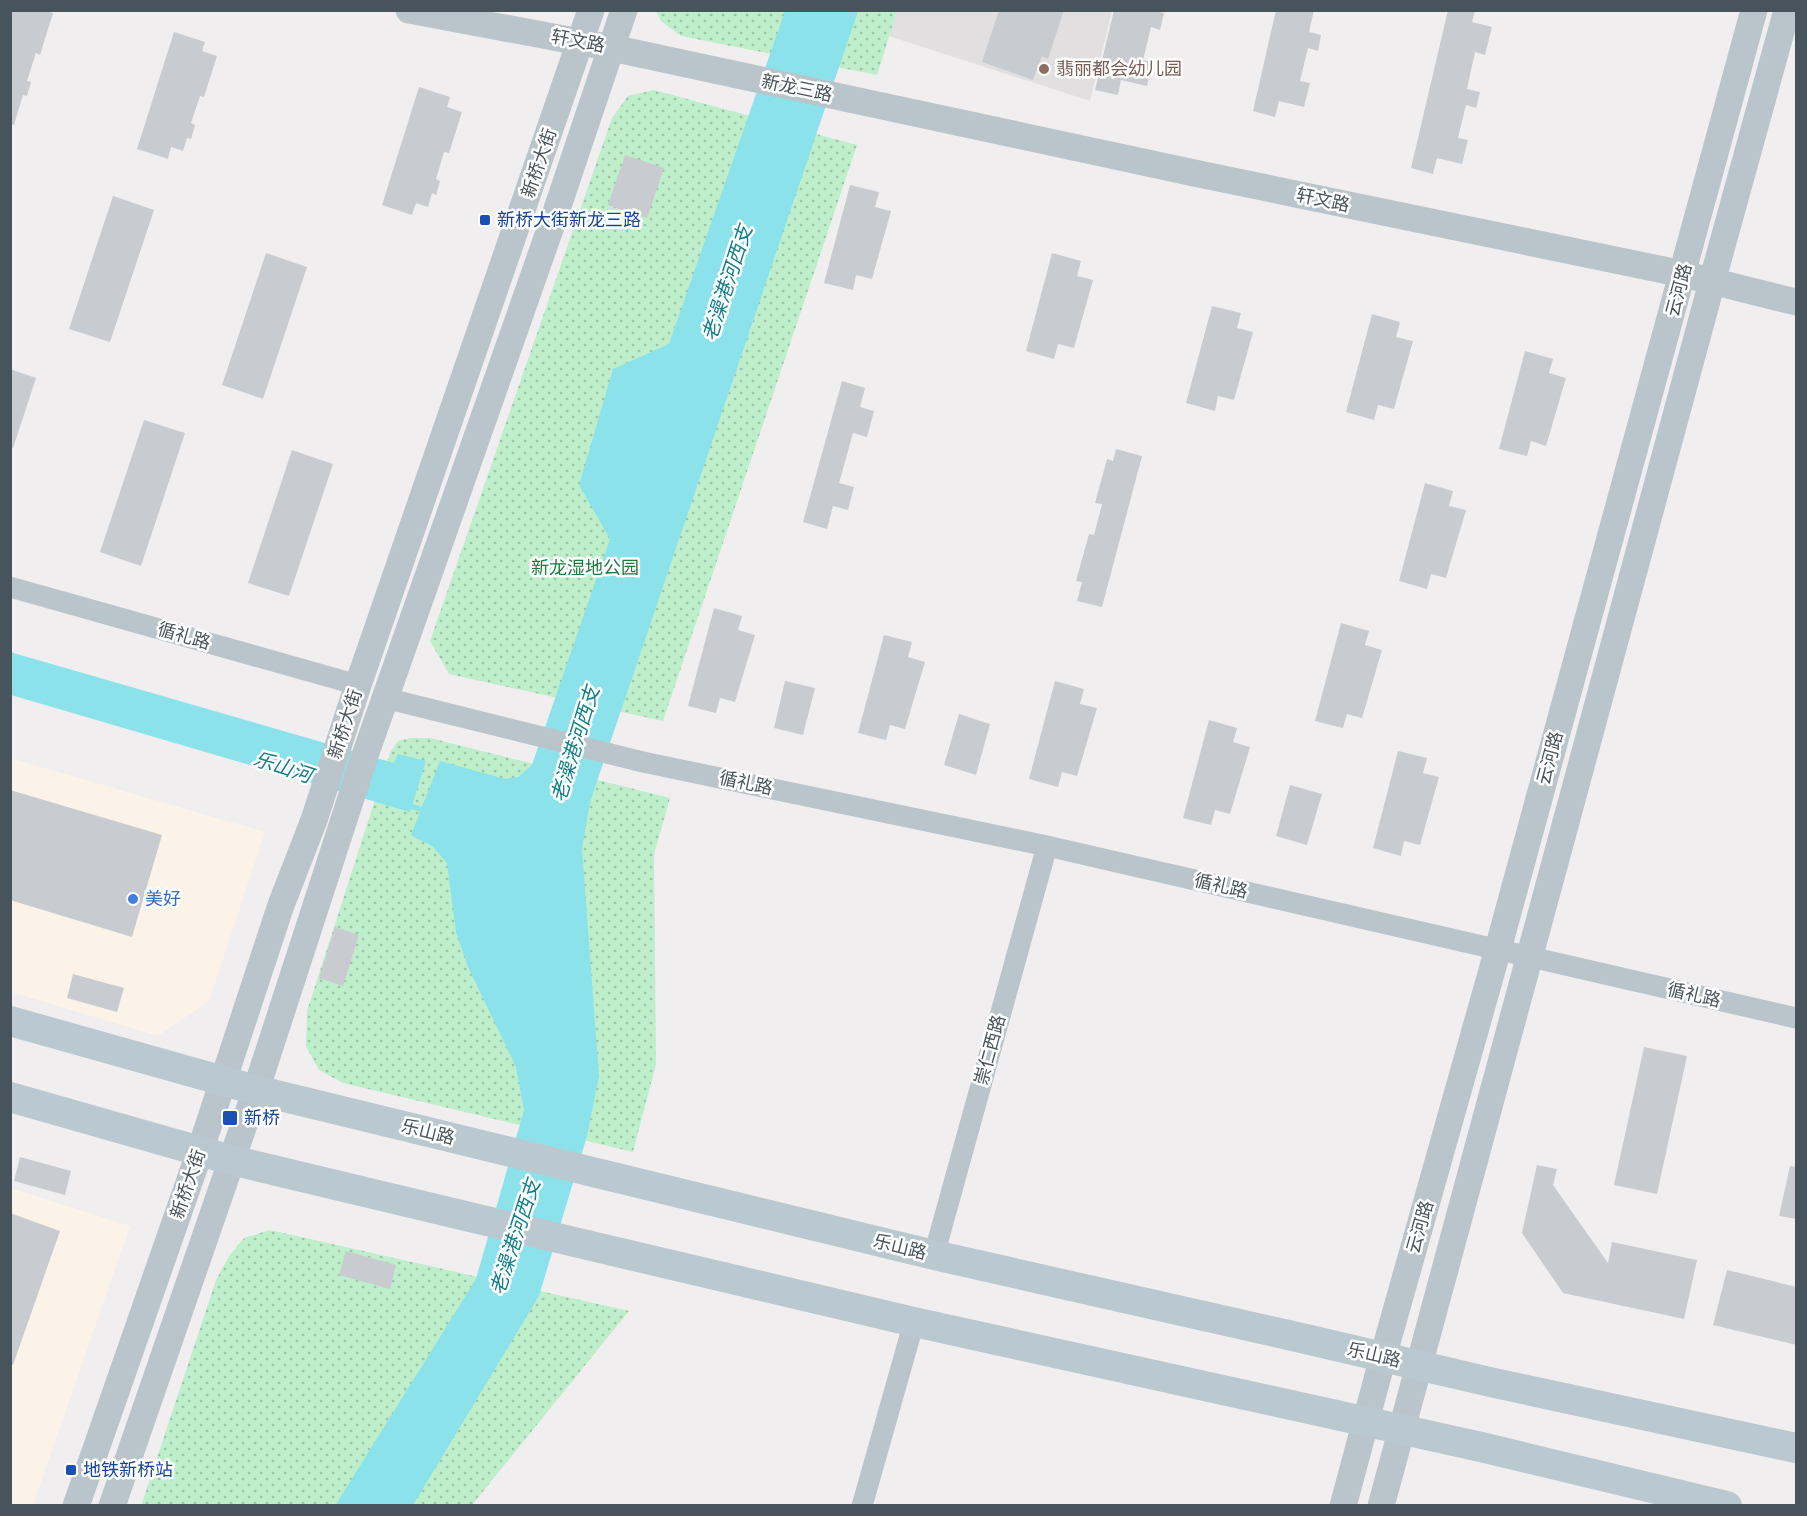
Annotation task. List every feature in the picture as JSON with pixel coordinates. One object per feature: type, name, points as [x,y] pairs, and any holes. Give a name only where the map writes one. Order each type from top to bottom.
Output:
[{"type":"main road","name":"乐山路","points":[[10,1020],[256,1090],[933,1255],[1797,1448]]},
{"type":"main road","points":[[10,1097],[231,1160],[566,1240],[914,1322],[1402,1430],[1727,1506]]},
{"type":"street","name":"轩文路","points":[[409,10],[612,48],[746,77]]},
{"type":"street","name":"新桥大街","points":[[75,1506],[200,1151],[281,905],[314,820],[358,685],[591,10]]},
{"type":"street","name":"新桥大街","points":[[112,1506],[256,1090],[363,761],[554,218],[624,10]]},
{"type":"street","name":"云河路","points":[[1343,1506],[1498,949],[1754,10]]},
{"type":"street","name":"云河路","points":[[1381,1506],[1787,10]]},
{"type":"street","name":"新龙三路","points":[[746,77],[849,99]]},
{"type":"street","name":"轩文路","points":[[849,99],[1210,177],[1683,274],[1797,302]]},
{"type":"street","name":"循礼路","points":[[10,587],[358,685]]},
{"type":"street","name":"循礼路","points":[[385,698],[643,762],[1047,846],[1797,1018]]},
{"type":"street","name":"崇仁西路","points":[[933,1255],[1047,846]]},
{"type":"street","points":[[862,1506],[914,1322]]},
{"type":"shaded area","name":"翡丽都会幼儿园","points":[[897,11],[1112,11],[1090,101],[889,36]]},
{"type":"shaded area","points":[[10,758],[265,832],[209,1001],[158,1036],[11,992]]},
{"type":"shaded area","points":[[10,1188],[130,1226],[33,1505],[11,1505]]},
{"type":"green space","points":[[656,11],[897,11],[877,75],[681,36],[661,21]]},
{"type":"green space","name":"新龙湿地公园","points":[[654,90],[857,145],[663,721],[449,674],[430,641],[612,118],[628,96]]},
{"type":"green space","points":[[410,738],[430,738],[670,798],[654,854],[656,1064],[633,1152],[343,1083],[319,1070],[306,1046],[307,1011],[390,753],[398,741]]},
{"type":"green space","points":[[270,1230],[629,1311],[472,1505],[141,1506],[216,1280],[229,1256],[244,1238]]},
{"type":"water","name":"老澡港河西支","points":[[785,11],[858,11],[590,802],[582,849],[599,1076],[587,1136],[539,1296],[413,1505],[335,1506],[476,1279],[524,1110],[516,1067],[468,967],[456,932],[447,863],[432,846],[411,835],[440,761],[505,779],[518,777],[532,765],[610,539],[579,485],[613,369],[669,344]]},
{"type":"water","points":[[10,652],[394,763],[398,754],[426,761],[410,812],[11,695]]},
{"type":"building","points":[[10,10],[44,10],[53,13],[40,55],[36,53],[27,81],[31,82],[27,96],[23,95],[14,125],[10,124]]},
{"type":"building","points":[[999,10],[1064,10],[1048,59],[1042,56],[1033,80],[982,62]]},
{"type":"building","points":[[1114,10],[1152,10],[1164,13],[1160,30],[1151,27],[1143,60],[1152,62],[1147,86],[1121,80],[1118,95],[1095,90]]},
{"type":"building","points":[[1276,10],[1314,10],[1309,32],[1321,35],[1318,51],[1308,48],[1300,81],[1310,83],[1304,107],[1279,101],[1275,117],[1253,111]]},
{"type":"building","points":[[1448,10],[1475,10],[1472,22],[1492,27],[1485,55],[1475,52],[1467,89],[1480,92],[1476,108],[1466,105],[1458,138],[1468,140],[1462,164],[1437,158],[1433,174],[1411,168]]},
{"type":"building","points":[[174,32],[205,42],[202,51],[217,56],[204,97],[200,96],[191,123],[195,125],[191,139],[187,138],[183,151],[171,147],[168,159],[137,149]]},
{"type":"building","points":[[419,87],[450,97],[447,107],[462,112],[449,153],[444,152],[436,179],[440,181],[436,195],[432,193],[428,207],[416,203],[412,215],[382,205]]},
{"type":"building","points":[[625,155],[664,168],[647,218],[608,205]]},
{"type":"building","points":[[850,185],[879,192],[875,207],[891,211],[872,279],[856,275],[853,290],[824,283]]},
{"type":"building","points":[[113,196],[154,210],[110,342],[69,329]]},
{"type":"building","points":[[266,253],[307,267],[263,399],[222,385]]},
{"type":"building","points":[[1052,253],[1081,261],[1077,276],[1093,280],[1074,348],[1058,344],[1054,359],[1026,351]]},
{"type":"building","points":[[1212,306],[1241,313],[1237,328],[1253,332],[1234,400],[1218,396],[1215,411],[1186,403]]},
{"type":"building","points":[[1372,314],[1400,322],[1396,337],[1413,341],[1394,409],[1378,405],[1374,420],[1346,412]]},
{"type":"building","points":[[1525,351],[1553,359],[1549,373],[1566,378],[1546,446],[1531,441],[1527,456],[1499,449]]},
{"type":"building","points":[[10,369],[36,378],[13,448],[10,447]]},
{"type":"building","points":[[842,381],[865,388],[860,407],[874,411],[867,437],[853,433],[839,483],[854,487],[848,510],[833,506],[827,529],[803,522]]},
{"type":"building","points":[[144,420],[185,433],[141,566],[100,552]]},
{"type":"building","points":[[1116,449],[1142,456],[1102,607],[1077,601],[1082,582],[1076,581],[1089,534],[1094,535],[1102,504],[1095,503],[1107,459],[1113,461]]},
{"type":"building","points":[[292,450],[333,464],[289,596],[248,583]]},
{"type":"building","points":[[1425,483],[1453,491],[1449,506],[1466,510],[1446,578],[1431,574],[1427,589],[1399,581]]},
{"type":"building","points":[[714,608],[742,616],[738,630],[755,635],[735,702],[720,698],[716,713],[688,706]]},
{"type":"building","points":[[1341,623],[1369,631],[1365,645],[1382,650],[1362,718],[1347,714],[1343,728],[1315,721]]},
{"type":"building","points":[[884,635],[912,642],[908,657],[925,662],[905,729],[890,725],[886,740],[858,733]]},
{"type":"building","points":[[785,681],[815,688],[803,735],[774,728]]},
{"type":"building","points":[[1055,681],[1084,689],[1080,704],[1097,708],[1077,776],[1062,772],[1058,787],[1029,779]]},
{"type":"building","points":[[959,714],[990,724],[976,775],[944,765]]},
{"type":"building","points":[[1209,720],[1237,728],[1233,742],[1250,747],[1230,814],[1215,810],[1211,825],[1183,818]]},
{"type":"building","points":[[1398,751],[1427,758],[1423,773],[1439,777],[1420,845],[1404,841],[1401,856],[1373,848]]},
{"type":"building","points":[[1290,785],[1322,794],[1307,845],[1276,836]]},
{"type":"building","points":[[10,790],[162,835],[132,937],[10,900]]},
{"type":"building","points":[[335,927],[359,935],[343,986],[319,978]]},
{"type":"building","points":[[73,974],[124,988],[117,1012],[67,998]]},
{"type":"building","points":[[1644,1047],[1687,1056],[1657,1194],[1614,1185]]},
{"type":"building","points":[[20,1157],[71,1171],[65,1195],[14,1181]]},
{"type":"building","points":[[1537,1165],[1557,1169],[1553,1185],[1608,1263],[1612,1242],[1697,1260],[1684,1319],[1563,1293],[1522,1233]]},
{"type":"building","points":[[1790,1166],[1797,1167],[1797,1219],[1779,1216]]},
{"type":"building","points":[[10,1213],[60,1231],[13,1365],[10,1364]]},
{"type":"building","points":[[346,1251],[396,1265],[390,1289],[339,1275]]},
{"type":"building","points":[[1727,1270],[1797,1287],[1797,1345],[1713,1325]]},
{"type":"waterway","name":"乐山河","points":[[407,805],[426,811]]},
{"type":"place","name":"翡丽都会幼儿园","points":[[1044,69]]},
{"type":"place","name":"新桥大街新龙三路","points":[[485,220]]},
{"type":"place","name":"美好","points":[[133,899]]},
{"type":"place","name":"新桥","points":[[230,1118]]},
{"type":"place","name":"地铁新桥站","points":[[71,1470]]}]
